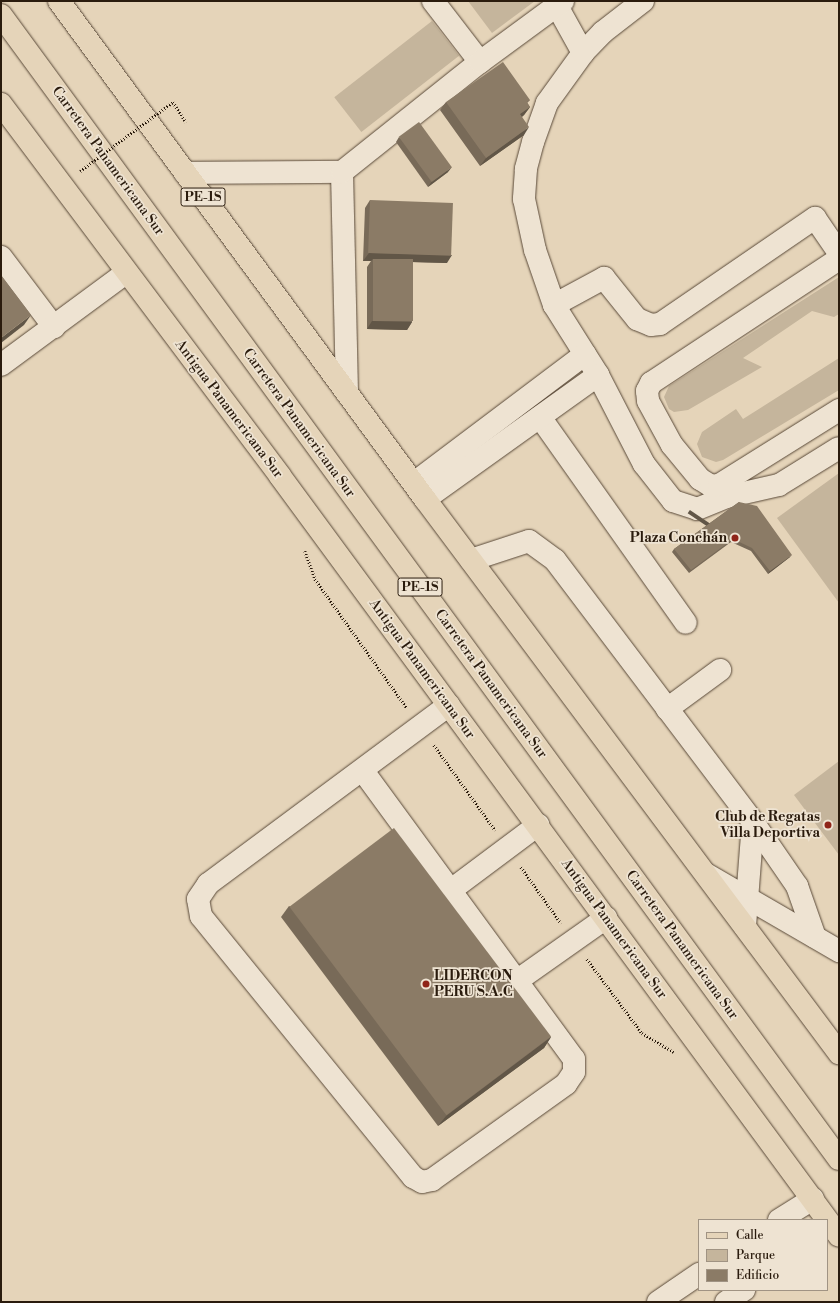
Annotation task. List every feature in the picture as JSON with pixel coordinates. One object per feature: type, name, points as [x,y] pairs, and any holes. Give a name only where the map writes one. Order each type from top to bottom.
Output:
[{"type":"main road","name":"PE-1S","points":[[59,1],[419,491],[839,1053]]},
{"type":"main road","name":"Carretera Panamericana Sur","points":[[1,15],[839,1159]]},
{"type":"main road","name":"Antigua Panamericana Sur","points":[[1,104],[538,825],[813,1200],[825,1219]]},
{"type":"street","points":[[433,1],[480,62]]},
{"type":"street","points":[[643,1],[603,32],[584,53],[547,103],[526,169],[524,199],[532,235],[554,305],[598,375],[644,464],[673,501],[697,509],[726,497],[779,485],[839,448]]},
{"type":"street","points":[[185,173],[342,172],[480,62],[560,3],[584,53]]},
{"type":"street","points":[[342,172],[347,393]]},
{"type":"street","points":[[554,305],[604,278],[637,319],[651,325],[660,324],[815,218],[839,253]]},
{"type":"street","points":[[1,257],[54,327]]},
{"type":"street","points":[[839,259],[651,383],[647,391],[648,401],[672,445],[700,479],[714,486],[839,410]]},
{"type":"street","points":[[1,365],[126,273]]},
{"type":"street","points":[[419,491],[585,354]]},
{"type":"street","points":[[419,491],[540,417],[598,375]]},
{"type":"street","points":[[540,417],[686,623]]},
{"type":"street","points":[[644,464],[672,445]]},
{"type":"street","points":[[471,560],[528,541],[554,560],[753,822],[797,886],[815,937]]},
{"type":"street","points":[[667,708],[720,670]]},
{"type":"street","points":[[363,770],[518,980],[574,1059],[574,1072],[566,1084],[432,1180],[422,1182],[413,1177],[201,916],[198,899],[208,884],[449,706]]},
{"type":"street","points":[[745,927],[753,822]]},
{"type":"street","points":[[451,890],[538,825]]},
{"type":"street","points":[[706,874],[839,951]]},
{"type":"street","points":[[518,980],[606,918]]},
{"type":"street","points":[[781,1219],[813,1200]]},
{"type":"street","points":[[658,1302],[698,1275]]},
{"type":"street","points":[[726,1302],[742,1291]]},
{"type":"path","points":[[80,171],[173,102],[186,122]]},
{"type":"path","points":[[305,550],[315,579],[507,848],[642,1033],[682,1056]]},
{"type":"green space","points":[[468,1],[535,1],[492,33]]},
{"type":"green space","points":[[432,21],[459,56],[361,132],[334,97]]},
{"type":"green space","points":[[839,277],[839,314],[834,317],[812,311],[743,358],[762,367],[688,410],[674,412],[669,409],[664,397],[669,386]]},
{"type":"green space","points":[[839,358],[839,390],[723,460],[716,462],[702,457],[697,444],[702,432],[736,409],[743,419]]},
{"type":"green space","points":[[839,473],[839,603],[777,518]]},
{"type":"green space","name":"Club de Regatas Villa Deportiva","points":[[839,761],[839,855],[794,795]]},
{"type":"building","points":[[503,62],[530,100],[527,102],[530,107],[520,114],[529,127],[486,158],[446,102]]},
{"type":"building","points":[[419,122],[452,167],[432,182],[399,137]]},
{"type":"building","points":[[370,200],[453,203],[451,256],[368,253]]},
{"type":"building","points":[[373,259],[413,259],[413,321],[373,321]]},
{"type":"building","points":[[1,275],[31,315],[1,338]]},
{"type":"building","points":[[739,502],[757,506],[792,555],[770,571],[752,548],[733,539],[691,570],[674,549]]},
{"type":"building","points":[[394,828],[551,1036],[446,1115],[289,907]]},
{"type":"place","name":"Plaza Conchán","points":[[735,538]]},
{"type":"place","name":"Club de Regatas Villa Deportiva","points":[[828,825]]},
{"type":"place","name":"LIDERCON PERU S.A.C","points":[[426,984]]}]
